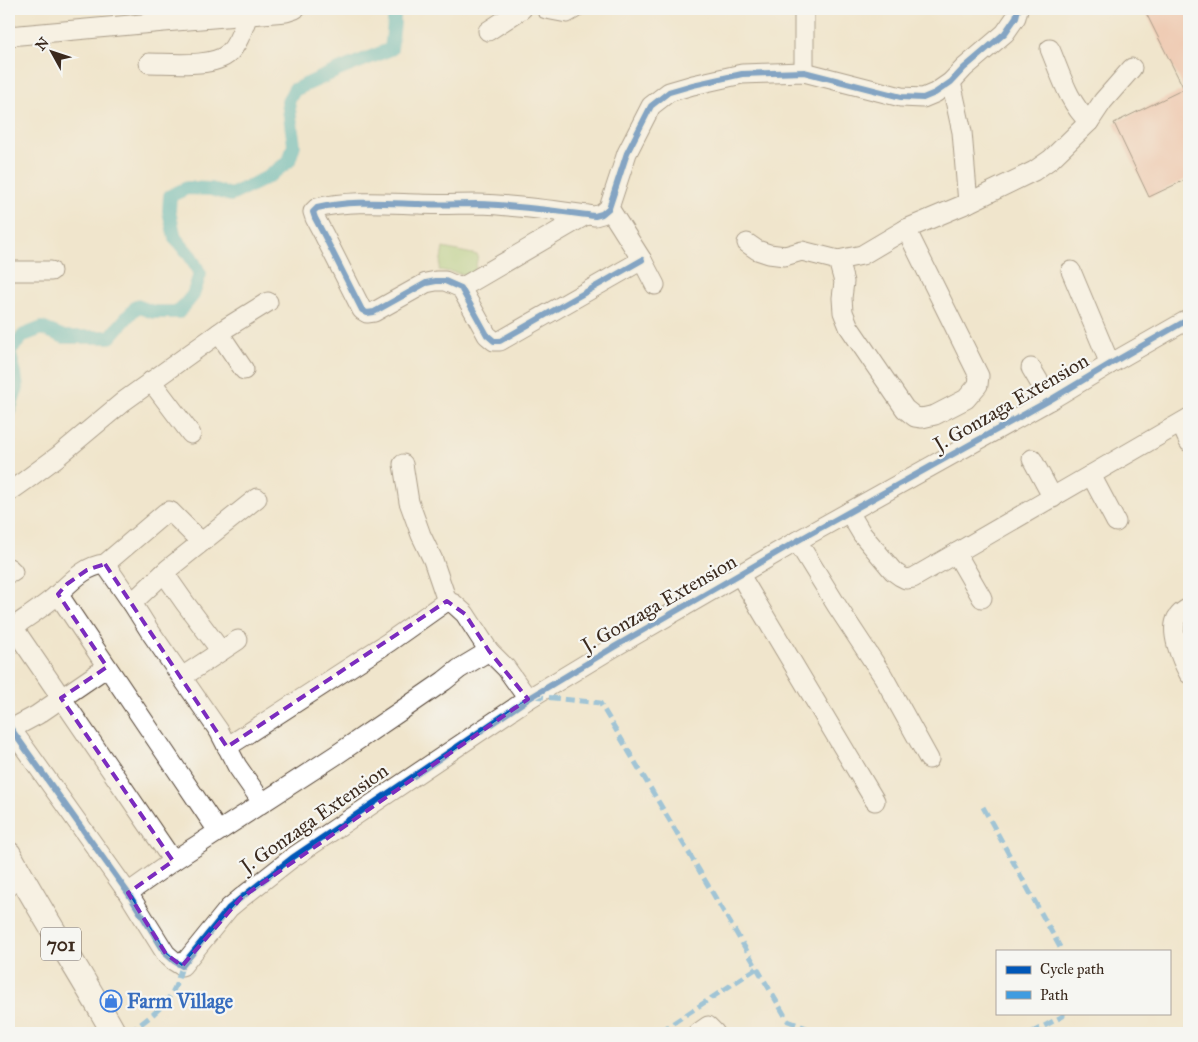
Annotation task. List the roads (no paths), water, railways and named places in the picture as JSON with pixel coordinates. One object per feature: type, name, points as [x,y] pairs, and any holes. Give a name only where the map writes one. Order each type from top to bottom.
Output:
[{"type":"main road","name":"701","points":[[9,854],[15,882],[99,1006],[114,1033]]},
{"type":"street","points":[[9,36],[286,12],[295,9]]},
{"type":"street","points":[[488,31],[522,9]]},
{"type":"street","points":[[546,9],[567,13],[574,9]]},
{"type":"street","points":[[804,9],[804,72]]},
{"type":"street","points":[[642,260],[500,341],[494,341],[487,335],[461,288],[445,281],[426,283],[374,312],[367,313],[362,310],[313,212],[317,208],[328,205],[362,202],[476,204],[532,208],[595,216],[602,214],[609,208],[627,153],[651,106],[669,92],[742,74],[804,72],[901,97],[923,98],[935,93],[951,82],[964,68],[1005,33],[1016,17],[1018,9]]},
{"type":"street","points":[[149,63],[186,64],[213,62],[228,54],[238,40],[248,15]]},
{"type":"street","points":[[1050,49],[1070,98],[1089,122]]},
{"type":"street","points":[[747,243],[757,250],[785,256],[802,251],[838,260],[862,255],[906,229],[968,204],[1034,171],[1051,159],[1089,122],[1103,101],[1132,68]]},
{"type":"street","points":[[951,82],[962,132],[968,204]]},
{"type":"street","points":[[609,208],[642,260],[655,285]]},
{"type":"street","points":[[461,288],[586,215]]},
{"type":"street","points":[[838,260],[844,282],[843,312],[850,327],[905,409],[916,417],[922,418],[934,415],[966,399],[978,385],[979,376],[906,229]]},
{"type":"street","points":[[9,272],[51,271]]},
{"type":"street","points":[[1072,271],[1110,364]]},
{"type":"street","points":[[9,492],[57,457],[117,406],[219,333],[268,302]]},
{"type":"street","name":"J. Gonzaga Extension","points":[[128,893],[166,954],[182,966],[228,908],[263,880],[292,858],[528,699],[797,541],[1050,400],[1189,319]]},
{"type":"street","points":[[219,333],[244,370]]},
{"type":"street","points":[[1031,368],[1050,400]]},
{"type":"street","points":[[151,382],[191,434]]},
{"type":"street","points":[[849,512],[870,545],[893,571],[906,579],[913,578],[1185,421],[1189,442]]},
{"type":"street","points":[[1032,458],[1053,498]]},
{"type":"street","points":[[403,464],[409,502],[421,535],[433,560],[447,601],[466,614],[488,651],[506,668],[528,699]]},
{"type":"street","points":[[1091,475],[1116,522]]},
{"type":"street","points":[[132,603],[164,573],[257,498]]},
{"type":"street","points":[[173,861],[11,629],[40,609],[67,584],[86,570],[105,564],[165,512],[171,512],[201,542]]},
{"type":"street","points":[[797,541],[883,676],[929,759]]},
{"type":"street","points":[[956,553],[982,598]]},
{"type":"street","points":[[105,564],[219,731],[237,766],[262,802]]},
{"type":"street","points":[[164,573],[221,651]]},
{"type":"street","points":[[740,574],[875,800]]},
{"type":"street","points":[[58,594],[218,831]]},
{"type":"street","points":[[227,747],[389,642],[447,601]]},
{"type":"street","points":[[1189,608],[1183,611],[1176,619],[1175,630],[1181,658],[1189,674]]},
{"type":"street","points":[[182,677],[238,640]]},
{"type":"street","points":[[107,667],[37,715],[10,728],[128,893],[173,861],[423,696],[458,669],[488,651]]},
{"type":"street","points":[[698,1033],[708,1026],[715,1033]]},
{"type":"waterway","points":[[9,411],[17,388],[9,351],[24,335],[42,328],[64,337],[110,337],[137,306],[153,312],[179,312],[193,295],[200,274],[191,257],[175,238],[169,211],[170,196],[187,188],[211,189],[231,195],[268,177],[289,161],[294,145],[288,102],[294,90],[391,49],[394,9]]},
{"type":"place","name":"Farm Village","points":[[111,1001]]}]
